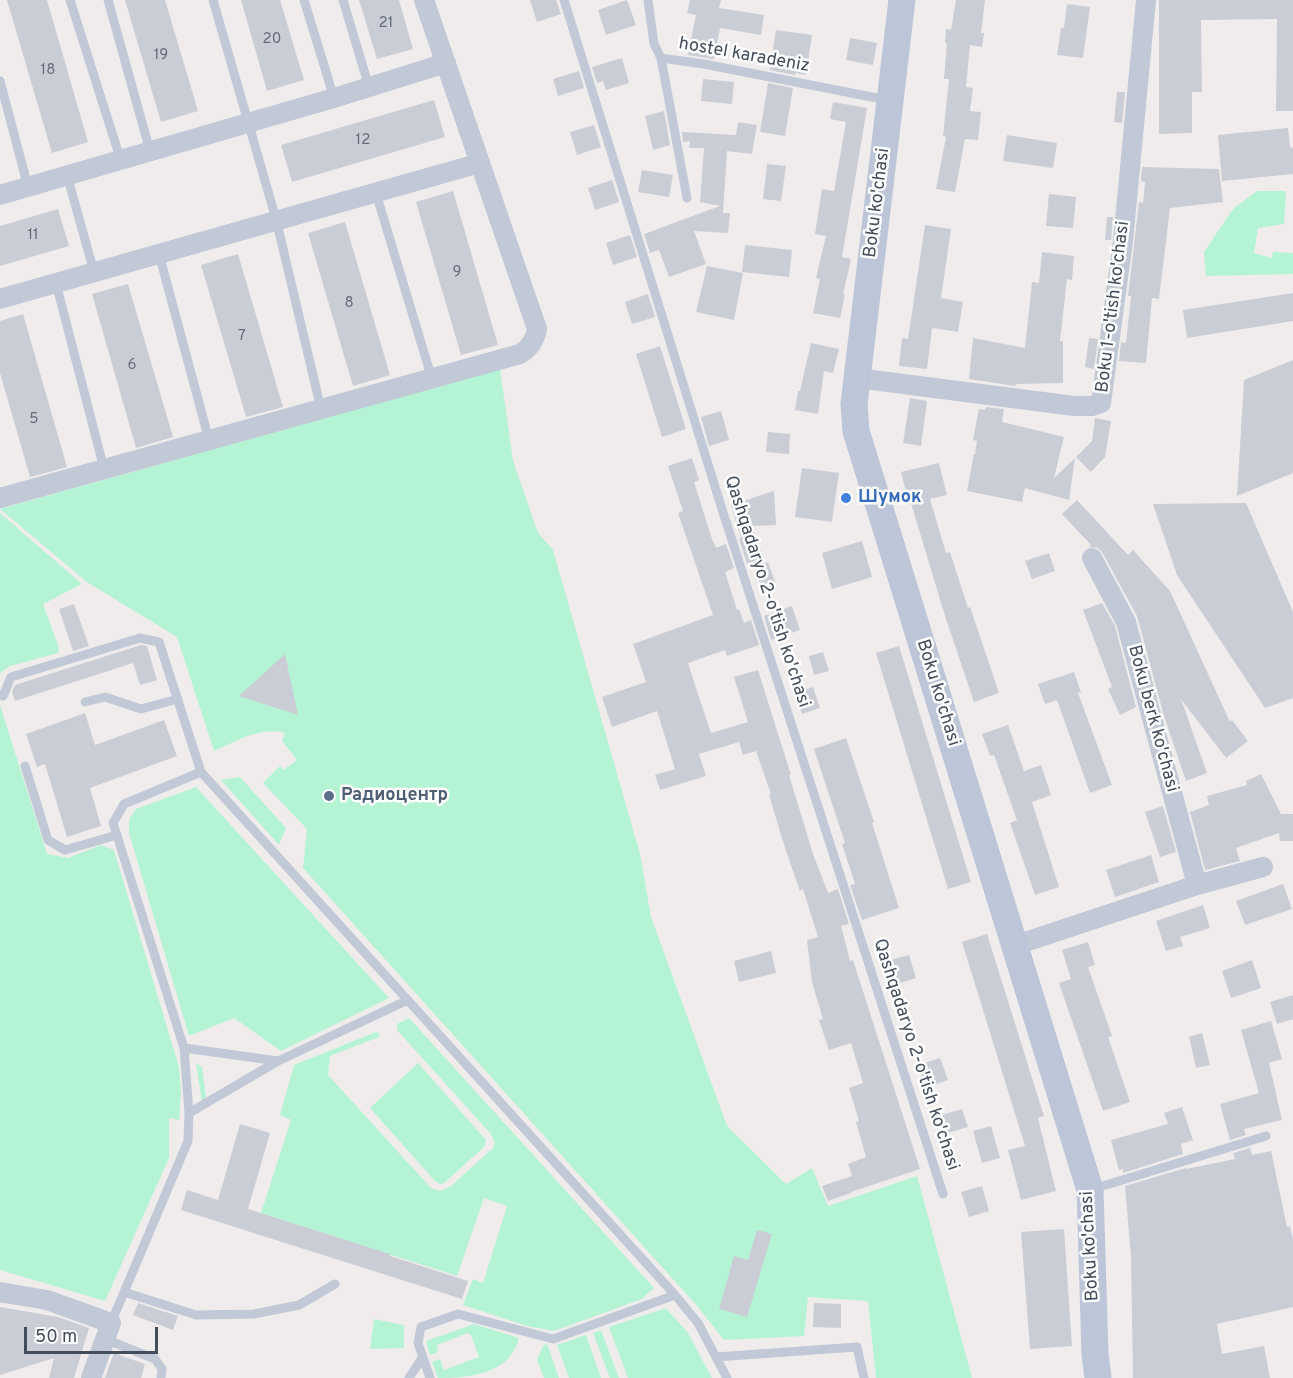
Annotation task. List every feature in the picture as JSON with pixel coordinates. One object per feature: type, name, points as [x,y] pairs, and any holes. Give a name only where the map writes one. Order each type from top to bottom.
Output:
[{"type":"street","points":[[0,498],[432,379],[527,350],[536,336],[537,329],[424,0]]},
{"type":"street","name":"Boku ko'chasi","points":[[902,0],[854,418],[862,458],[1016,945],[1090,1190],[1095,1354],[1098,1378]]},
{"type":"street","name":"Boku 1-o'tish ko'chasi","points":[[857,378],[1074,406],[1092,406],[1101,403],[1123,241],[1146,0]]},
{"type":"street","points":[[0,195],[446,63]]},
{"type":"street","points":[[0,299],[480,163]]},
{"type":"street","name":"Boku berk ko'chasi","points":[[1092,558],[1126,622],[1197,885]]},
{"type":"street","points":[[1016,945],[1197,885],[1263,867]]},
{"type":"street","points":[[0,1292],[47,1300],[108,1331],[91,1378]]},
{"type":"lane","points":[[70,0],[121,161]]},
{"type":"lane","points":[[108,0],[150,151]]},
{"type":"lane","points":[[213,0],[276,219],[321,409]]},
{"type":"lane","points":[[304,0],[334,98]]},
{"type":"lane","points":[[343,0],[369,87]]},
{"type":"lane","name":"Qashqadaryo 2-o'tish ko'chasi","points":[[564,0],[717,494],[943,1194]]},
{"type":"lane","points":[[648,0],[654,44],[661,58]]},
{"type":"lane","name":"hostel karadeniz","points":[[687,198],[661,58],[705,64],[891,101]]},
{"type":"lane","points":[[0,81],[28,187]]},
{"type":"lane","points":[[67,175],[94,272]]},
{"type":"lane","points":[[376,194],[432,379]]},
{"type":"lane","points":[[159,254],[209,440]]},
{"type":"lane","points":[[56,283],[104,469]]},
{"type":"lane","points":[[3,696],[11,677],[140,638],[159,642],[201,772],[675,1295],[698,1323],[727,1378]]},
{"type":"lane","points":[[85,702],[105,697],[141,709],[178,699]]},
{"type":"lane","points":[[24,766],[48,840],[65,850],[117,836]]},
{"type":"lane","points":[[161,1378],[162,1369],[155,1359],[108,1331],[188,1141],[189,1113],[184,1048],[113,823],[124,804],[201,772]]},
{"type":"lane","points":[[189,1113],[278,1061],[408,1000]]},
{"type":"lane","points":[[184,1048],[278,1061]]},
{"type":"lane","points":[[1090,1190],[1266,1136]]},
{"type":"lane","points":[[124,1292],[196,1315],[254,1314],[299,1305],[335,1284]]},
{"type":"lane","points":[[430,1378],[418,1343],[421,1327],[458,1314],[553,1339],[675,1295]]},
{"type":"lane","points":[[716,1357],[857,1347],[864,1378]]},
{"type":"lane","points":[[409,1378],[422,1358]]},
{"type":"green space","points":[[1257,191],[1286,191],[1284,224],[1258,228],[1254,253],[1272,258],[1273,252],[1293,253],[1293,274],[1206,276],[1204,252],[1233,209]]},
{"type":"green space","points":[[500,369],[513,461],[538,533],[553,550],[640,854],[651,917],[727,1126],[786,1184],[812,1168],[828,1206],[917,1176],[972,1378],[876,1378],[868,1301],[808,1297],[804,1336],[724,1340],[698,1307],[303,868],[307,829],[263,783],[280,766],[284,770],[297,760],[282,741],[285,733],[267,731],[258,733],[214,751],[177,637],[87,582],[0,509]]},
{"type":"green space","points":[[0,513],[82,584],[43,604],[59,648],[58,653],[10,666],[0,673]]},
{"type":"green space","points":[[0,705],[47,854],[68,858],[101,845],[114,850],[179,1067],[181,1093],[179,1120],[169,1118],[169,1158],[105,1301],[0,1270]]},
{"type":"green space","points":[[240,777],[286,828],[279,845],[221,780]]},
{"type":"green space","points":[[196,787],[389,998],[281,1051],[234,1018],[189,1036],[129,833],[129,820],[136,809]]},
{"type":"green space","points":[[409,1018],[654,1288],[642,1299],[554,1331],[527,1326],[463,1305],[473,1279],[483,1283],[507,1206],[484,1198],[457,1276],[261,1213],[291,1120],[280,1115],[294,1065],[376,1032],[380,1034],[379,1037],[330,1056],[328,1075],[431,1188],[440,1191],[450,1187],[493,1148],[495,1143],[491,1134],[397,1030],[397,1024]]},
{"type":"green space","points":[[196,1063],[202,1067],[206,1097],[202,1102]]},
{"type":"green space","points":[[418,1063],[486,1140],[484,1147],[444,1183],[440,1184],[370,1108]]},
{"type":"green space","points":[[666,1308],[688,1333],[712,1378],[628,1378],[609,1327]]},
{"type":"green space","points":[[374,1319],[404,1325],[404,1348],[370,1349]]},
{"type":"green space","points":[[474,1324],[519,1338],[514,1350],[507,1359],[487,1372],[463,1377],[438,1378],[432,1362],[440,1359],[444,1370],[479,1357],[471,1335],[468,1333],[437,1345],[438,1352],[430,1355],[426,1341]]},
{"type":"green space","points":[[601,1330],[619,1378],[610,1378],[593,1333]]},
{"type":"green space","points":[[586,1335],[601,1378],[569,1378],[557,1345]]},
{"type":"green space","points":[[547,1344],[559,1378],[544,1378],[537,1360],[543,1346]]},
{"type":"building","points":[[7,0],[47,0],[88,142],[52,153]]},
{"type":"building","points":[[125,0],[165,0],[198,111],[161,122]]},
{"type":"building","points":[[241,0],[280,0],[304,80],[267,91]]},
{"type":"building","points":[[359,0],[399,0],[413,49],[377,59]]},
{"type":"building","points":[[530,0],[556,0],[561,14],[537,22]]},
{"type":"building","points":[[627,0],[636,25],[606,35],[598,10]]},
{"type":"building","points":[[690,0],[721,0],[719,8],[764,15],[761,35],[720,28],[714,59],[688,55],[696,15],[687,13]]},
{"type":"building","points":[[956,0],[985,0],[981,33],[984,33],[982,47],[970,45],[966,87],[973,88],[970,111],[981,112],[978,140],[965,139],[955,192],[936,189],[946,137],[943,136],[949,79],[944,79],[946,29],[951,30]]},
{"type":"building","points":[[1159,0],[1293,0],[1293,111],[1276,111],[1277,19],[1201,20],[1202,92],[1192,92],[1192,133],[1159,134]]},
{"type":"building","points":[[1067,4],[1090,7],[1083,58],[1057,55]]},
{"type":"building","points":[[776,30],[812,35],[806,75],[770,70]]},
{"type":"building","points":[[850,38],[877,43],[873,65],[846,60]]},
{"type":"building","points":[[622,58],[629,83],[606,90],[603,81],[597,83],[592,67]]},
{"type":"building","points":[[579,71],[584,88],[558,96],[553,79]]},
{"type":"building","points":[[703,79],[734,82],[732,104],[701,101]]},
{"type":"building","points":[[768,83],[793,88],[785,136],[760,132]]},
{"type":"building","points":[[1117,92],[1125,92],[1122,123],[1114,122]]},
{"type":"building","points":[[434,100],[445,137],[292,182],[281,145]]},
{"type":"building","points":[[833,102],[867,108],[842,257],[851,259],[840,318],[813,313],[820,279],[816,278],[826,236],[815,234],[822,189],[834,191],[846,122],[830,119]]},
{"type":"building","points":[[664,111],[670,145],[653,150],[645,116]]},
{"type":"building","points":[[738,122],[757,125],[752,154],[727,151],[723,213],[730,213],[728,233],[694,231],[706,264],[669,277],[659,250],[650,253],[644,234],[720,206],[700,202],[704,148],[689,148],[690,141],[683,142],[682,132],[736,135]]},
{"type":"building","points":[[594,125],[601,147],[577,155],[570,132]]},
{"type":"building","points":[[1288,128],[1290,147],[1293,148],[1293,174],[1222,181],[1218,135]]},
{"type":"building","points":[[1007,135],[1057,143],[1053,168],[1003,161]]},
{"type":"building","points":[[767,164],[786,166],[781,201],[763,199]]},
{"type":"building","points":[[1142,167],[1219,169],[1223,202],[1170,208],[1159,299],[1152,298],[1146,363],[1119,361],[1121,342],[1126,343],[1131,296],[1128,296],[1139,202],[1143,203],[1145,182],[1141,181]]},
{"type":"building","points":[[642,170],[673,175],[669,197],[638,192]]},
{"type":"building","points":[[612,180],[619,202],[595,210],[588,188]]},
{"type":"building","points":[[453,191],[498,345],[461,355],[416,202]]},
{"type":"building","points":[[1049,194],[1076,197],[1073,228],[1046,226]]},
{"type":"building","points":[[58,209],[69,246],[0,266],[0,226]]},
{"type":"building","points":[[1107,217],[1113,217],[1111,240],[1105,240]]},
{"type":"building","points":[[345,222],[390,375],[353,386],[308,233]]},
{"type":"building","points":[[925,225],[951,229],[941,298],[963,302],[958,332],[932,328],[927,369],[899,366],[902,338],[908,339]]},
{"type":"building","points":[[630,235],[637,257],[613,265],[606,243]]},
{"type":"building","points":[[745,245],[792,250],[789,277],[742,272]]},
{"type":"building","points":[[1042,252],[1074,256],[1072,280],[1067,279],[1060,341],[1063,341],[1063,383],[1016,384],[1015,386],[969,379],[973,338],[1025,348],[1032,282],[1039,283]]},
{"type":"building","points":[[238,254],[283,407],[246,417],[201,265]]},
{"type":"building","points":[[707,266],[743,273],[734,320],[696,312]]},
{"type":"building","points":[[128,284],[173,437],[136,448],[92,294]]},
{"type":"building","points":[[1293,293],[1293,321],[1187,338],[1183,310]]},
{"type":"building","points":[[648,294],[655,317],[632,324],[625,302]]},
{"type":"building","points":[[23,314],[67,467],[30,477],[0,373],[0,321]]},
{"type":"building","points":[[1089,338],[1098,339],[1094,369],[1085,367]]},
{"type":"building","points":[[811,343],[839,349],[833,373],[824,371],[818,414],[795,410]]},
{"type":"building","points":[[660,346],[686,429],[662,437],[636,354]]},
{"type":"building","points":[[1293,360],[1293,473],[1237,496],[1244,380]]},
{"type":"building","points":[[910,398],[927,401],[921,446],[903,443]]},
{"type":"building","points":[[986,407],[1004,409],[1002,422],[1064,437],[1054,478],[1075,458],[1069,500],[1025,488],[1022,502],[967,491],[974,454],[977,454],[975,453],[977,441],[973,440],[979,409],[985,410]]},
{"type":"building","points":[[721,411],[729,440],[709,446],[701,417]]},
{"type":"building","points":[[1095,418],[1111,421],[1105,457],[1091,472],[1076,457],[1092,441]]},
{"type":"building","points":[[768,432],[790,434],[789,454],[766,452]]},
{"type":"building","points":[[692,458],[699,480],[694,482],[712,539],[716,548],[726,544],[734,568],[725,572],[737,610],[739,609],[744,623],[751,620],[759,645],[727,656],[725,650],[688,663],[711,733],[748,722],[734,677],[758,670],[813,854],[828,893],[838,889],[849,924],[841,926],[850,961],[853,960],[920,1169],[828,1201],[822,1186],[852,1176],[848,1164],[866,1157],[856,1122],[859,1121],[849,1088],[863,1083],[851,1043],[829,1050],[819,1020],[823,1019],[812,982],[807,940],[818,937],[803,889],[800,891],[785,848],[769,795],[771,794],[756,751],[743,755],[739,742],[699,754],[706,776],[660,790],[655,775],[675,769],[657,711],[612,727],[602,697],[646,682],[633,644],[713,615],[678,513],[683,511],[668,466]]},
{"type":"building","points":[[939,463],[947,495],[930,499],[946,553],[950,552],[999,693],[974,702],[911,503],[909,504],[901,472]]},
{"type":"building","points":[[802,468],[839,473],[832,522],[795,517]]},
{"type":"building","points":[[774,491],[776,525],[752,526],[764,558],[747,564],[731,505]]},
{"type":"building","points":[[1077,500],[1128,555],[1133,550],[1170,591],[1230,722],[1232,720],[1248,741],[1226,758],[1181,699],[1207,773],[1186,781],[1164,716],[1137,616],[1102,552],[1098,548],[1089,547],[1091,545],[1062,514]]},
{"type":"building","points":[[1246,503],[1293,612],[1293,698],[1265,708],[1177,575],[1153,504]]},
{"type":"building","points":[[862,541],[872,577],[832,589],[822,553]]},
{"type":"building","points":[[1049,553],[1055,571],[1032,579],[1025,561]]},
{"type":"building","points":[[768,562],[775,582],[761,586],[754,567]]},
{"type":"building","points":[[1102,603],[1115,626],[1136,707],[1120,715],[1108,689],[1112,687],[1083,610]]},
{"type":"building","points":[[74,604],[89,646],[73,651],[59,609]]},
{"type":"building","points":[[792,606],[800,630],[771,640],[764,616]]},
{"type":"building","points":[[141,645],[147,646],[157,680],[140,685],[133,663],[15,701],[12,692],[15,685]]},
{"type":"building","points":[[899,646],[971,882],[948,889],[876,653]]},
{"type":"building","points":[[823,652],[829,671],[814,675],[809,656]]},
{"type":"building","points":[[285,654],[298,715],[239,696]]},
{"type":"building","points":[[1074,672],[1081,692],[1078,693],[1112,785],[1090,793],[1057,700],[1045,704],[1038,684]]},
{"type":"building","points":[[813,687],[820,708],[802,714],[795,693]]},
{"type":"building","points":[[85,713],[95,745],[164,720],[177,756],[90,788],[101,826],[67,837],[45,764],[37,767],[26,734]]},
{"type":"building","points":[[1008,725],[1024,771],[1041,765],[1051,795],[1032,802],[1059,887],[1035,895],[1010,823],[1017,820],[994,755],[990,756],[982,734]]},
{"type":"building","points":[[846,738],[899,908],[862,920],[850,885],[855,884],[842,844],[845,843],[814,749]]},
{"type":"building","points":[[1261,774],[1281,814],[1293,814],[1293,841],[1280,841],[1279,833],[1236,848],[1240,861],[1205,870],[1190,812],[1209,805],[1207,796],[1247,785],[1246,781]]},
{"type":"building","points":[[1163,806],[1176,852],[1160,857],[1145,812]]},
{"type":"building","points":[[1151,855],[1159,882],[1115,897],[1106,870]]},
{"type":"building","points":[[1283,884],[1292,909],[1245,925],[1236,901]]},
{"type":"building","points":[[1203,905],[1210,928],[1180,937],[1183,946],[1166,951],[1156,921]]},
{"type":"building","points":[[987,934],[1044,1116],[1038,1118],[1056,1191],[1021,1200],[1008,1150],[1025,1146],[962,942]]},
{"type":"building","points":[[1088,942],[1095,965],[1088,967],[1112,1036],[1108,1037],[1130,1102],[1103,1111],[1059,983],[1071,979],[1062,950]]},
{"type":"building","points":[[771,951],[776,973],[739,982],[734,961]]},
{"type":"building","points":[[909,955],[916,978],[894,985],[887,961]]},
{"type":"building","points":[[1252,960],[1261,988],[1231,998],[1222,971]]},
{"type":"building","points":[[1293,995],[1293,1019],[1277,1024],[1270,1002]]},
{"type":"building","points":[[1271,1021],[1282,1059],[1269,1063],[1282,1120],[1244,1129],[1246,1135],[1230,1140],[1220,1104],[1259,1093],[1241,1030]]},
{"type":"building","points":[[1202,1033],[1210,1065],[1196,1068],[1189,1037]]},
{"type":"building","points":[[940,1058],[948,1080],[925,1088],[918,1065]]},
{"type":"building","points":[[1182,1107],[1193,1140],[1181,1144],[1183,1154],[1123,1173],[1123,1169],[1119,1170],[1111,1140],[1168,1124],[1164,1113]]},
{"type":"building","points":[[962,1109],[968,1127],[944,1134],[939,1116]]},
{"type":"building","points":[[240,1124],[270,1133],[248,1209],[468,1281],[462,1299],[181,1210],[187,1190],[218,1200]]},
{"type":"building","points":[[991,1126],[1000,1158],[982,1163],[973,1131]]},
{"type":"building","points":[[1250,1148],[1252,1155],[1271,1151],[1287,1227],[1290,1226],[1293,1240],[1293,1307],[1217,1324],[1222,1354],[1264,1346],[1270,1378],[1133,1378],[1131,1257],[1125,1186],[1186,1168],[1235,1159],[1233,1153]]},
{"type":"building","points":[[982,1186],[989,1211],[969,1217],[961,1192]]},
{"type":"building","points":[[1064,1229],[1072,1346],[1030,1349],[1021,1232]]},
{"type":"building","points":[[757,1230],[772,1234],[747,1317],[719,1309],[734,1256],[748,1260]]},
{"type":"building","points":[[138,1303],[178,1316],[173,1330],[133,1315]]},
{"type":"building","points":[[814,1303],[841,1304],[841,1328],[813,1327]]},
{"type":"building","points":[[0,1307],[58,1317],[89,1328],[74,1378],[49,1378],[54,1358],[0,1375]]},
{"type":"building","points":[[114,1353],[145,1364],[141,1378],[105,1378]]},
{"type":"place","name":"Шумок","points":[[846,498]]},
{"type":"place","name":"Радиоцентр","points":[[329,796]]}]
